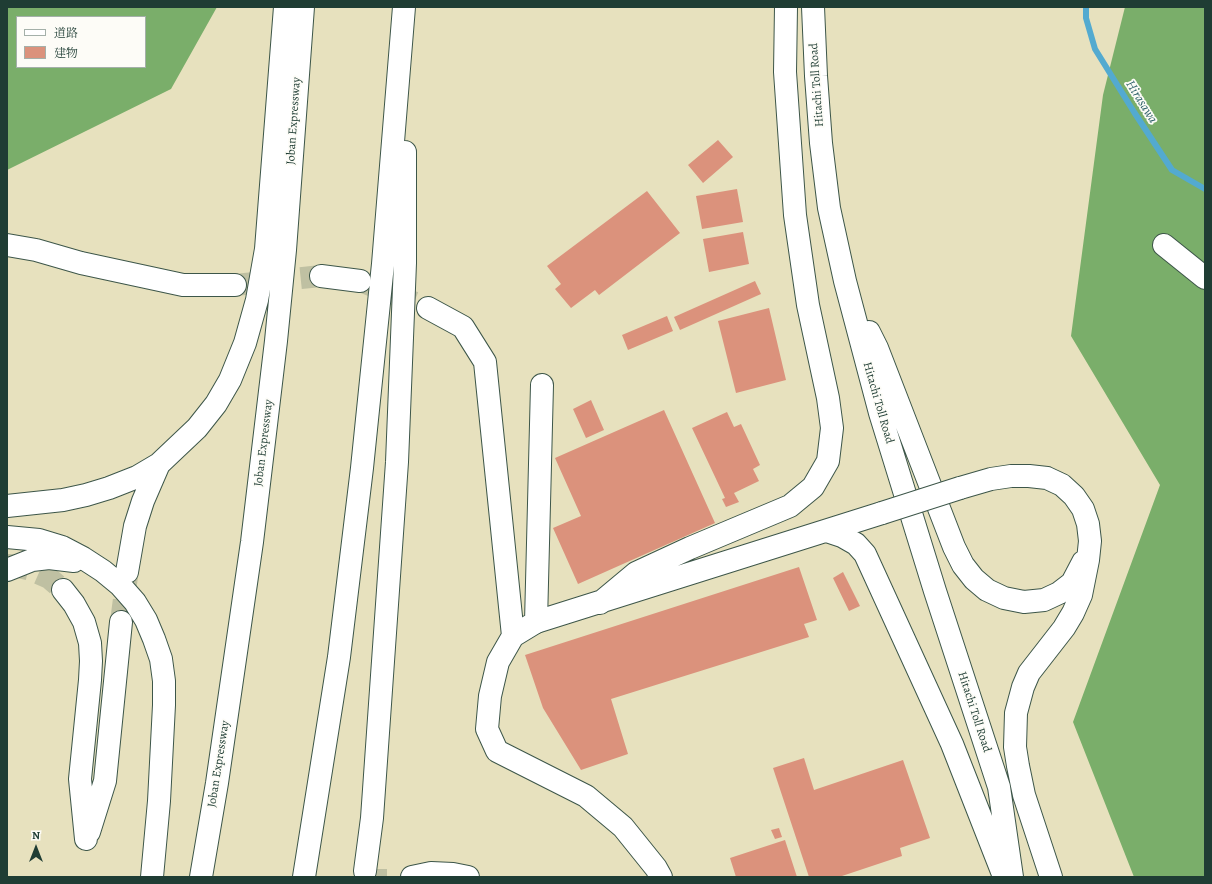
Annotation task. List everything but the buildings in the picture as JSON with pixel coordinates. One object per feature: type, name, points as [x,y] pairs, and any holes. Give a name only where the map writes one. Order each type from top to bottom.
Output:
[{"type":"main road","points":[[7,506],[63,500],[86,495],[110,488],[137,477],[159,464],[197,428],[216,404],[230,380],[245,343],[257,300],[266,249],[285,7]]},
{"type":"main road","name":"Joban Expressway","points":[[201,877],[217,783],[252,542],[276,341],[285,250],[303,7]]},
{"type":"main road","points":[[370,870],[372,818],[397,462],[405,263],[405,7]]},
{"type":"main road","points":[[304,877],[339,657],[361,475],[383,264],[405,7]]},
{"type":"main road","points":[[600,603],[636,573],[690,548],[790,506],[812,487],[828,461],[832,428],[828,398],[808,305],[795,215],[785,72],[786,7]]},
{"type":"main road","name":"Hitachi Toll Road","points":[[813,7],[821,143],[829,208],[845,281],[880,412],[935,591],[999,786]]},
{"type":"main road","points":[[7,245],[36,250],[81,263],[183,285],[235,285]]},
{"type":"main road","points":[[1164,245],[1205,278]]},
{"type":"main road","points":[[321,276],[360,281]]},
{"type":"main road","points":[[845,281],[877,348],[954,547],[963,564],[974,579],[987,590],[1004,598],[1024,602],[1044,600],[1059,593],[1072,582],[1081,569],[1090,541]]},
{"type":"main road","points":[[428,308],[463,327],[485,362],[513,636]]},
{"type":"main road","points":[[536,622],[542,385]]},
{"type":"main road","points":[[127,572],[136,526],[143,501],[159,464]]},
{"type":"main road","points":[[661,877],[656,868],[623,827],[586,796],[497,751],[487,729],[490,696],[498,662],[513,636],[536,622],[960,488],[991,479],[1011,476],[1030,476],[1047,478],[1062,485],[1074,496],[1083,510],[1088,524],[1090,541],[1081,595],[1064,628],[1030,673],[1023,687],[1016,713],[1015,747],[1024,795],[1051,877]]},
{"type":"main road","points":[[827,531],[842,536],[856,544],[865,554],[952,744],[1004,877]]},
{"type":"main road","points":[[7,537],[39,540],[62,547],[83,558],[103,571],[120,585],[135,602],[146,620],[161,659],[164,680],[164,726],[152,877]]},
{"type":"main road","points":[[7,570],[32,560],[49,558],[67,559],[103,571]]},
{"type":"main road","points":[[63,590],[74,604],[84,622],[90,643],[90,680],[80,778],[86,839],[105,781],[121,622]]},
{"type":"main road","points":[[999,786],[1012,877]]},
{"type":"main road","points":[[999,786],[1046,877]]},
{"type":"main road","points":[[412,877],[431,873],[453,874],[468,877]]},
{"type":"green space","points":[[7,7],[217,7],[171,89],[7,170]]},
{"type":"green space","points":[[1125,7],[1205,7],[1205,877],[1134,877],[1073,722],[1160,485],[1071,336],[1103,95]]},
{"type":"waterway","name":"Hirasawa","points":[[1086,7],[1086,18],[1095,49],[1134,112],[1172,170],[1205,189]]},
{"type":"tunnel","points":[[235,285],[321,276]]},
{"type":"tunnel","points":[[363,282],[428,308]]},
{"type":"tunnel","points":[[7,565],[31,570],[49,578],[63,590]]},
{"type":"tunnel","points":[[121,622],[127,576]]},
{"type":"tunnel","points":[[376,869],[376,877]]}]
